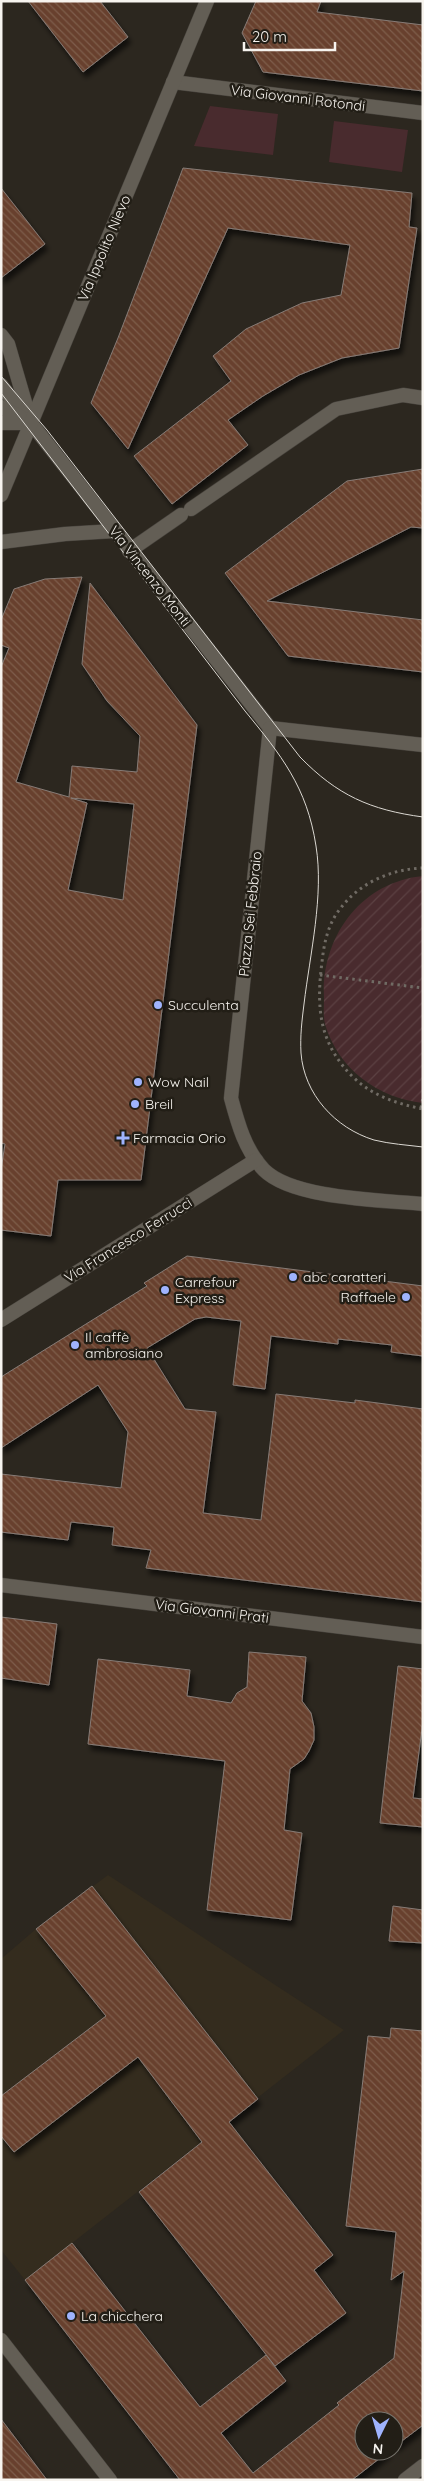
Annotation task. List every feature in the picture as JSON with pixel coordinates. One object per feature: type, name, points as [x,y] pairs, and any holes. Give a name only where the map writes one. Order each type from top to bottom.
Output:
[{"type":"street","name":"Via Ippolito Nievo","points":[[1,495],[207,1]]},
{"type":"street","name":"Via Giovanni Rotondi","points":[[173,82],[423,113]]},
{"type":"street","name":"Via Vincenzo Monti","points":[[1,335],[8,344],[31,423],[129,551],[270,728]]},
{"type":"street","points":[[1,385],[31,423]]},
{"type":"street","points":[[129,551],[336,410],[403,395],[423,398]]},
{"type":"street","name":"Via Vincenzo Monti","points":[[1,407],[31,423]]},
{"type":"street","points":[[1,423],[31,423]]},
{"type":"street","points":[[1,542],[65,534],[114,531]]},
{"type":"street","points":[[270,728],[423,745]]},
{"type":"street","name":"Piazza Sei Febbraio","points":[[270,728],[231,1098],[238,1124],[256,1160],[265,1171],[296,1188],[423,1204]]},
{"type":"street","name":"Via Francesco Ferrucci","points":[[1,1320],[256,1160]]},
{"type":"street","name":"Via Giovanni Prati","points":[[1,1585],[423,1637]]},
{"type":"street","points":[[1,2340],[110,2480]]},
{"type":"street","points":[[405,2480],[423,2466]]},
{"type":"path","points":[[423,868],[392,872],[363,887],[340,908],[325,937],[318,996],[321,1025],[334,1054],[354,1078],[377,1095],[422,1108],[423,1097]]},
{"type":"path","points":[[320,975],[423,988]]},
{"type":"shaded area","points":[[210,106],[278,114],[273,155],[194,146]]},
{"type":"shaded area","points":[[334,121],[408,130],[402,172],[329,162]]},
{"type":"shaded area","points":[[423,876],[423,1103],[406,1100],[376,1088],[350,1067],[339,1055],[331,1040],[325,1024],[324,1011],[325,975],[329,954],[349,916],[364,901],[381,889],[401,880]]},
{"type":"shaded area","points":[[108,1875],[344,2030],[25,2280],[1,2250],[1,1959],[36,1929]]},
{"type":"building","points":[[28,1],[100,1],[128,37],[83,72]]},
{"type":"building","points":[[256,1],[321,1],[317,12],[423,25],[423,91],[263,72],[242,33]]},
{"type":"building","points":[[183,168],[412,193],[409,227],[417,228],[399,348],[342,358],[299,375],[263,396],[228,420],[248,445],[172,504],[134,456],[231,381],[213,356],[246,329],[302,303],[341,295],[350,245],[228,228],[128,449],[91,403]]},
{"type":"building","points":[[1,188],[45,244],[1,278]]},
{"type":"building","points":[[423,469],[423,528],[411,527],[267,601],[423,620],[423,672],[288,656],[225,573],[347,481]]},
{"type":"building","points":[[82,577],[16,782],[69,797],[72,766],[137,772],[140,736],[107,701],[82,664],[90,583],[197,725],[141,1180],[58,1180],[51,1236],[1,1230],[1,1170],[5,1144],[1,1143],[1,667],[9,648],[1,645],[1,620],[14,589],[45,579]],"holes":[[[71,798],[134,804],[123,900],[68,890],[87,803]]]},
{"type":"building","points":[[187,1256],[423,1286],[423,1356],[391,1352],[392,1345],[338,1339],[338,1344],[271,1336],[265,1389],[233,1385],[241,1321],[206,1317],[195,1319],[147,1348],[185,1409],[216,1412],[203,1513],[261,1520],[276,1394],[355,1403],[355,1400],[423,1409],[423,1602],[146,1568],[151,1550],[112,1545],[114,1527],[71,1522],[68,1540],[1,1532],[1,1474],[121,1488],[128,1432],[98,1385],[1,1448],[1,1377],[147,1286],[144,1283]]},
{"type":"building","points":[[1,1617],[57,1624],[49,1685],[1,1678]]},
{"type":"building","points":[[249,1652],[306,1657],[302,1701],[311,1713],[314,1740],[304,1759],[290,1769],[284,1830],[302,1833],[291,1920],[207,1910],[225,1761],[88,1744],[98,1659],[190,1670],[187,1696],[231,1703],[237,1693],[247,1687]]},
{"type":"building","points":[[398,1666],[423,1669],[423,1721],[413,1798],[423,1799],[423,1827],[380,1823]]},
{"type":"building","points":[[92,1886],[258,2099],[229,2122],[333,2255],[314,2270],[346,2313],[275,2366],[139,2192],[202,2142],[138,2057],[14,2152],[1,2136],[1,2096],[106,2016],[36,1929]]},
{"type":"building","points":[[393,1906],[423,1910],[423,1943],[389,1941]]},
{"type":"building","points":[[391,2028],[423,2031],[423,2425],[404,2439],[404,2411],[354,2411],[354,2461],[376,2461],[352,2480],[180,2480],[25,2280],[72,2243],[200,2407],[266,2355],[286,2381],[221,2433],[253,2473],[339,2405],[337,2403],[394,2358],[404,2271],[391,2280],[396,2232],[346,2226],[368,2036],[390,2038]]},
{"type":"building","points":[[1,2419],[47,2480],[1,2480]]},
{"type":"tram line","points":[[1,376],[47,430],[300,757],[327,781],[356,799],[387,810],[423,817]]},
{"type":"tram line","points":[[1,393],[270,742],[291,773],[299,789],[312,825],[318,865],[315,925],[301,1028],[303,1068],[315,1095],[335,1118],[360,1134],[374,1140],[423,1147]]},
{"type":"place","name":"Succulenta","points":[[158,1005]]},
{"type":"place","name":"Wow Nail","points":[[138,1082]]},
{"type":"place","name":"Breil","points":[[135,1104]]},
{"type":"place","name":"Farmacia Orio","points":[[123,1138]]},
{"type":"place","name":"abc caratteri","points":[[293,1277]]},
{"type":"place","name":"Carrefour Express","points":[[165,1290]]},
{"type":"place","name":"Raffaele","points":[[406,1297]]},
{"type":"place","name":"Il caffè ambrosiano","points":[[75,1345]]},
{"type":"place","name":"La chicchera","points":[[71,2316]]}]
